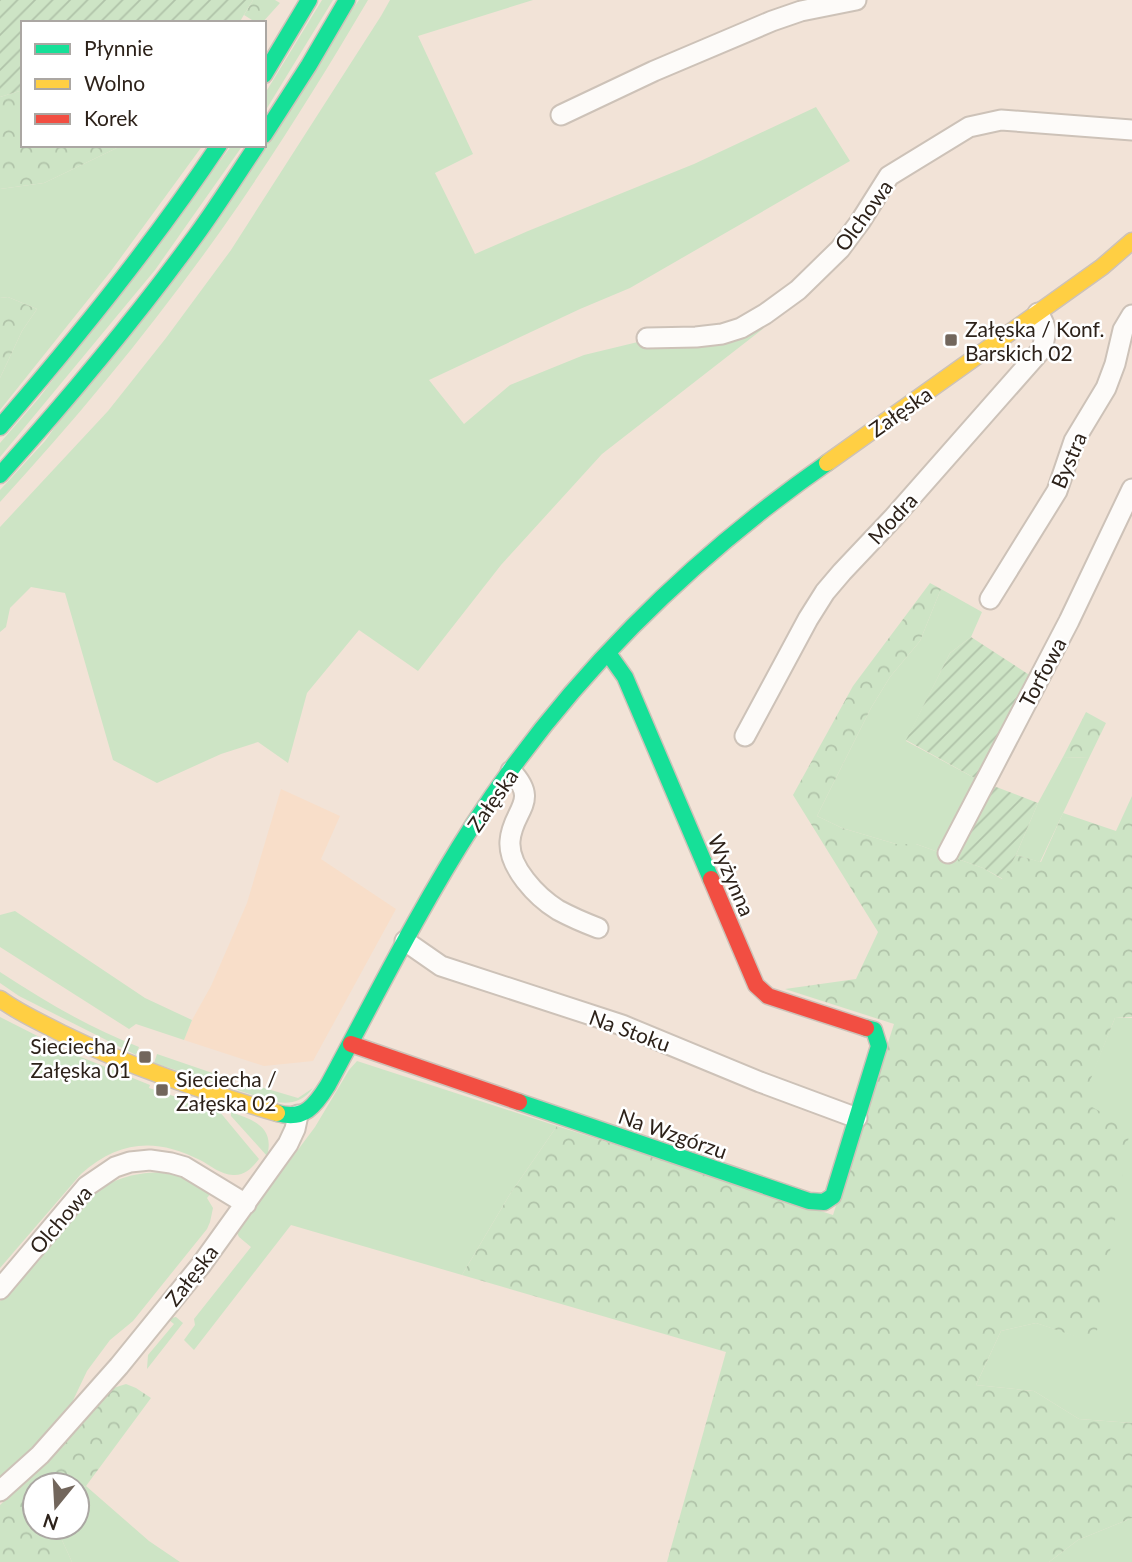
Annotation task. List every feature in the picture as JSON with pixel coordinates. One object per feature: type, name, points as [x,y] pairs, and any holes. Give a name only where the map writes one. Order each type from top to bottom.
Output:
[{"type":"street","points":[[266,72],[309,0]]},
{"type":"street","points":[[266,132],[347,0]]},
{"type":"street","points":[[561,115],[654,71],[772,21],[802,11],[856,0]]},
{"type":"street","name":"Olchowa","points":[[647,338],[722,334],[741,328],[765,314],[798,289],[840,249],[889,176],[970,127],[1001,120],[1021,120],[1132,130]]},
{"type":"street","points":[[0,427],[75,340],[200,175],[218,147]]},
{"type":"street","points":[[0,475],[87,375],[146,301],[188,246],[256,147]]},
{"type":"street","name":"Załęska","points":[[0,1491],[40,1455],[86,1404],[201,1265],[246,1204],[288,1144],[298,1115],[316,1105],[328,1086],[452,859],[511,771],[608,653],[699,563],[773,501],[1102,267],[1132,241]]},
{"type":"street","name":"Modra","points":[[745,736],[825,592],[1042,349],[1046,329],[1038,313]]},
{"type":"street","name":"Bystra","points":[[990,599],[1057,491],[1074,442],[1107,388],[1123,330],[1132,315]]},
{"type":"street","name":"Torfowa","points":[[948,853],[1069,621],[1132,489]]},
{"type":"street","name":"Wyżynna","points":[[608,653],[625,677],[756,985],[768,996],[874,1030],[879,1046]]},
{"type":"street","points":[[511,771],[525,793],[523,806],[510,836],[515,865],[533,889],[556,909],[598,928]]},
{"type":"street","name":"Na Stoku","points":[[405,941],[441,967],[622,1025],[858,1118]]},
{"type":"street","points":[[3,1003],[139,1069],[282,1115],[298,1115]]},
{"type":"street","name":"Na Wzgórzu","points":[[351,1044],[809,1201],[824,1202],[833,1196],[879,1046]]},
{"type":"street","name":"Olchowa","points":[[0,1289],[87,1186],[115,1167],[149,1160],[185,1167],[246,1204]]},
{"type":"shaded area","points":[[281,789],[340,816],[321,859],[396,909],[313,1061],[264,1066],[184,1040],[247,903]]},
{"type":"green space","points":[[0,0],[253,0],[240,21],[21,21],[21,91],[0,97]]},
{"type":"green space","points":[[253,0],[275,0],[280,3],[264,21],[254,21],[244,15]]},
{"type":"green space","points":[[322,0],[333,0],[266,110],[266,92]]},
{"type":"green space","points":[[359,0],[368,0],[260,173],[170,300],[58,437],[0,502],[0,490],[45,441],[254,147],[266,147],[266,131]]},
{"type":"green space","points":[[390,0],[533,0],[418,36],[473,154],[435,173],[475,254],[694,164],[816,107],[850,161],[630,288],[429,380],[464,424],[510,385],[584,355],[642,341],[715,338],[764,328],[602,454],[501,565],[418,671],[359,630],[307,693],[288,763],[258,742],[221,754],[157,783],[113,760],[65,593],[31,587],[10,608],[6,627],[0,632],[0,527],[108,411],[166,338],[231,250]]},
{"type":"green space","points":[[21,91],[21,147],[119,147],[44,183],[0,189],[0,97]]},
{"type":"green space","points":[[119,147],[202,147],[111,271],[0,410],[0,378],[22,331],[37,309],[8,297],[0,298],[0,189],[44,183]]},
{"type":"green space","points":[[230,147],[242,147],[155,270],[0,457],[0,443],[39,398]]},
{"type":"green space","points":[[8,297],[37,309],[22,331],[0,378],[0,298]]},
{"type":"green space","points":[[930,583],[941,589],[920,641],[890,677],[871,708],[817,816],[842,828],[896,844],[916,844],[983,868],[1002,879],[1016,855],[1041,862],[1063,813],[1116,831],[1132,796],[1132,1017],[1115,1018],[1082,1101],[1130,1129],[1095,1343],[1036,1323],[1001,1331],[976,1385],[1034,1391],[1079,1419],[1132,1423],[1132,1518],[1078,1540],[1049,1562],[667,1562],[726,1352],[462,1275],[510,1194],[557,1126],[833,1215],[894,1024],[785,989],[856,979],[878,932],[793,795],[853,686]]},
{"type":"green space","points":[[941,589],[982,612],[971,637],[950,653],[906,741],[980,781],[941,853],[916,844],[896,844],[842,828],[817,816],[871,708],[890,677],[920,641]]},
{"type":"green space","points":[[971,637],[1034,678],[980,781],[906,740],[950,653]]},
{"type":"green space","points":[[1086,712],[1106,723],[1089,758],[1063,757]]},
{"type":"green space","points":[[1063,757],[1089,758],[1040,862],[1016,855],[1038,803]]},
{"type":"green space","points":[[991,785],[1038,803],[1003,879],[955,858]]},
{"type":"green space","points":[[15,911],[145,998],[192,1020],[184,1040],[136,1024],[129,1029],[0,947],[0,915]]},
{"type":"green space","points":[[0,972],[68,1013],[139,1047],[136,1055],[19,996],[0,983]]},
{"type":"green space","points":[[0,1017],[71,1053],[150,1085],[149,1088],[219,1111],[259,1159],[245,1172],[233,1175],[168,1148],[138,1146],[123,1149],[95,1163],[81,1174],[0,1268]]},
{"type":"green space","points":[[1115,1018],[1132,1018],[1132,1423],[1079,1419],[1034,1391],[976,1385],[1001,1331],[1036,1323],[1095,1342],[1081,1101]]},
{"type":"green space","points":[[157,1054],[227,1078],[225,1086],[154,1063]]},
{"type":"green space","points":[[357,1061],[557,1126],[510,1194],[462,1275],[291,1225],[194,1350],[184,1340],[195,1325],[194,1319],[251,1247],[239,1237],[238,1230],[315,1127]]},
{"type":"green space","points":[[240,1081],[298,1098],[313,1088],[305,1096],[287,1103],[237,1090]]},
{"type":"green space","points":[[231,1112],[261,1126],[268,1138],[267,1156],[231,1116]]},
{"type":"green space","points":[[165,1172],[182,1176],[211,1193],[207,1198],[213,1208],[207,1229],[133,1321],[110,1340],[87,1371],[68,1411],[0,1479],[0,1301],[93,1194],[127,1177]]},
{"type":"green space","points":[[176,1317],[183,1323],[147,1369],[148,1355],[174,1324],[169,1320]]},
{"type":"green space","points":[[126,1384],[151,1398],[91,1479],[91,1471],[36,1471],[94,1409],[110,1389]]},
{"type":"green space","points":[[21,1485],[21,1541],[62,1541],[72,1562],[0,1562],[0,1505]]},
{"type":"green space","points":[[91,1490],[149,1541],[180,1562],[72,1562],[62,1541],[91,1541]]},
{"type":"green space","points":[[1132,1518],[1132,1562],[1049,1562],[1078,1540]]},
{"type":"traffic: fast","points":[[266,72],[309,0]]},
{"type":"traffic: fast","points":[[266,132],[347,0]]},
{"type":"traffic: fast","points":[[0,427],[114,289],[218,147]]},
{"type":"traffic: fast","points":[[0,475],[126,327],[205,223],[256,147]]},
{"type":"traffic: fast","points":[[277,1113],[302,1113],[323,1093],[416,921],[473,825],[509,772],[589,673],[678,582],[726,540],[827,463]]},
{"type":"traffic: fast","points":[[608,653],[625,677],[711,879]]},
{"type":"traffic: fast","points":[[519,1102],[809,1201],[824,1202],[833,1196],[879,1046],[874,1030],[866,1028]]},
{"type":"traffic: slow","points":[[827,463],[1102,267],[1132,241]]},
{"type":"traffic: slow","points":[[0,999],[37,1021],[113,1057],[194,1087],[277,1113]]},
{"type":"traffic: jam","points":[[711,879],[756,985],[768,996],[866,1028]]},
{"type":"traffic: jam","points":[[351,1044],[519,1102]]},
{"type":"place","name":"Załęska / Konf. Barskich 02","points":[[951,340]]},
{"type":"place","name":"Sieciecha / Załęska 01","points":[[145,1057]]},
{"type":"place","name":"Sieciecha / Załęska 02","points":[[162,1090]]}]
